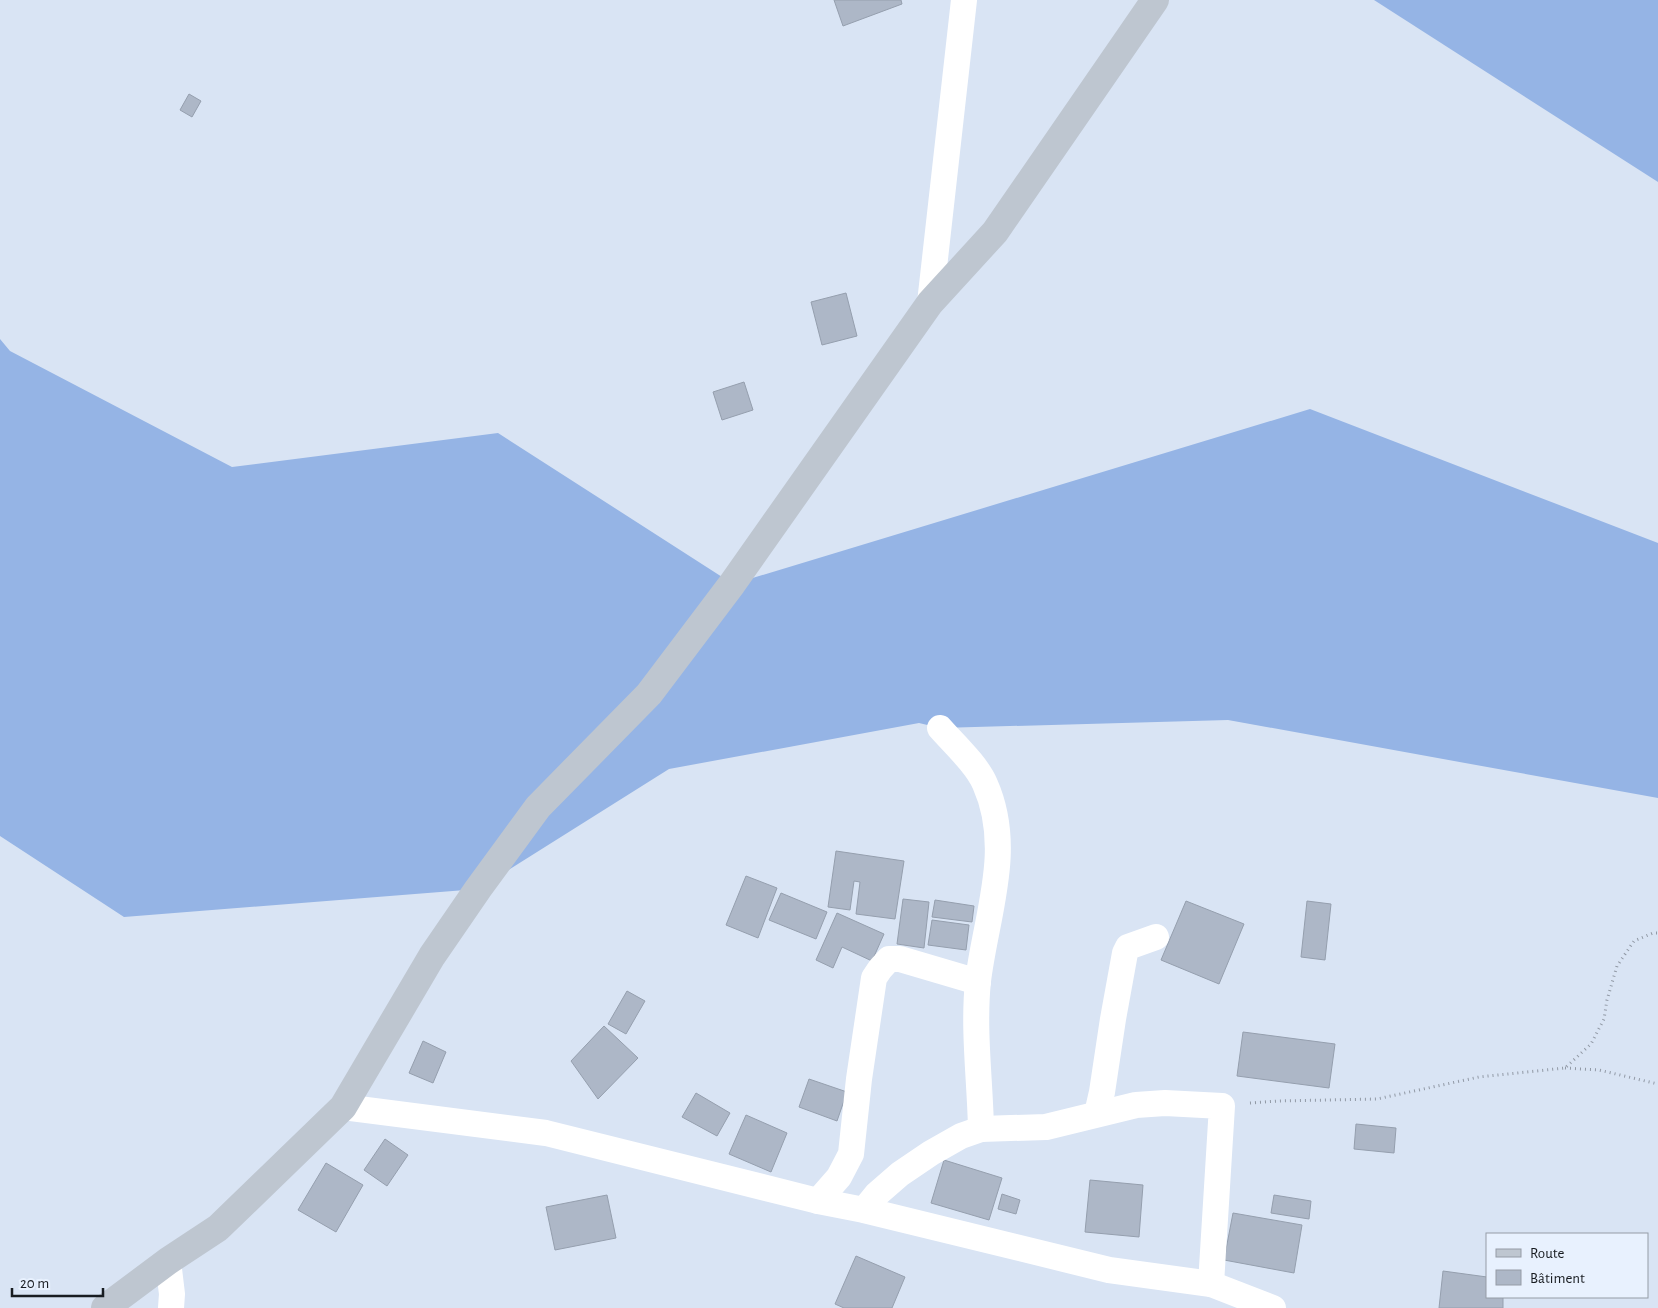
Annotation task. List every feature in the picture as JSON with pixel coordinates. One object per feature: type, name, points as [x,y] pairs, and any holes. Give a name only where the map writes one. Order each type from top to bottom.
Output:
[{"type":"street","points":[[930,303],[964,0]]},
{"type":"street","points":[[105,1308],[168,1261],[218,1228],[343,1107],[432,956],[538,807],[655,686],[732,584],[930,303],[995,232],[1155,0]]},
{"type":"street","points":[[940,728],[985,783],[997,822],[998,866],[978,982],[977,1068],[981,1129]]},
{"type":"street","points":[[1097,1114],[1125,953],[1128,946],[1156,937]]},
{"type":"street","points":[[818,1201],[839,1177],[851,1154],[859,1079],[874,978],[880,969],[889,959],[900,959],[978,982]]},
{"type":"street","points":[[864,1210],[877,1194],[900,1174],[961,1136],[981,1129],[1046,1127],[1097,1114],[1155,1104],[1222,1106],[1211,1284]]},
{"type":"street","points":[[343,1107],[546,1133],[818,1201],[864,1210],[1109,1270],[1211,1284],[1273,1308]]},
{"type":"street","points":[[168,1261],[172,1294],[171,1308]]},
{"type":"path","points":[[1564,1068],[1591,1044],[1604,1019],[1607,1000],[1617,966],[1634,941],[1653,933],[1658,933]]},
{"type":"path","points":[[1222,1106],[1278,1101],[1377,1099],[1479,1077],[1564,1068],[1600,1070],[1658,1084]]},
{"type":"shaded area","points":[[1374,0],[1658,0],[1658,182]]},
{"type":"shaded area","points":[[0,339],[10,351],[232,467],[498,433],[733,584],[1310,409],[1658,543],[1658,798],[1228,720],[940,728],[919,723],[669,769],[478,889],[124,917],[0,836]]},
{"type":"building","points":[[834,0],[901,0],[902,4],[843,26]]},
{"type":"building","points":[[189,94],[201,101],[192,117],[180,110]]},
{"type":"building","points":[[846,293],[857,336],[822,345],[811,302]]},
{"type":"building","points":[[744,382],[753,410],[722,420],[713,392]]},
{"type":"building","points":[[836,851],[904,861],[895,919],[856,914],[860,882],[854,881],[850,910],[828,907]]},
{"type":"building","points":[[746,876],[777,888],[758,938],[726,925]]},
{"type":"building","points":[[781,893],[827,912],[816,939],[769,920]]},
{"type":"building","points":[[903,899],[929,902],[924,948],[897,944]]},
{"type":"building","points":[[935,900],[974,906],[972,922],[932,917]]},
{"type":"building","points":[[1186,901],[1244,924],[1219,984],[1161,960]]},
{"type":"building","points":[[1307,901],[1331,904],[1325,960],[1301,957]]},
{"type":"building","points":[[837,913],[884,934],[872,961],[842,947],[833,968],[816,960]]},
{"type":"building","points":[[932,920],[969,925],[966,950],[928,945]]},
{"type":"building","points":[[627,991],[645,1001],[626,1034],[608,1024]]},
{"type":"building","points":[[604,1026],[638,1058],[598,1099],[571,1061]]},
{"type":"building","points":[[1243,1032],[1335,1044],[1329,1088],[1237,1076]]},
{"type":"building","points":[[423,1041],[446,1052],[433,1083],[409,1073]]},
{"type":"building","points":[[809,1079],[847,1092],[837,1121],[799,1107]]},
{"type":"building","points":[[696,1093],[730,1113],[717,1136],[682,1117]]},
{"type":"building","points":[[746,1115],[787,1133],[771,1172],[729,1154]]},
{"type":"building","points":[[1356,1124],[1396,1128],[1394,1153],[1354,1149]]},
{"type":"building","points":[[385,1139],[408,1155],[387,1186],[364,1170]]},
{"type":"building","points":[[944,1160],[1002,1178],[989,1220],[931,1203]]},
{"type":"building","points":[[326,1163],[363,1185],[336,1232],[298,1210]]},
{"type":"building","points":[[1090,1180],[1143,1185],[1139,1237],[1085,1232]]},
{"type":"building","points":[[1002,1194],[1020,1200],[1016,1214],[998,1209]]},
{"type":"building","points":[[607,1195],[616,1238],[555,1250],[546,1207]]},
{"type":"building","points":[[1274,1195],[1311,1201],[1309,1219],[1271,1213]]},
{"type":"building","points":[[1233,1213],[1302,1225],[1294,1273],[1224,1260]]},
{"type":"building","points":[[856,1256],[905,1277],[892,1308],[844,1308],[835,1304]]},
{"type":"building","points":[[1443,1271],[1486,1277],[1486,1298],[1503,1298],[1503,1308],[1439,1308]]}]
